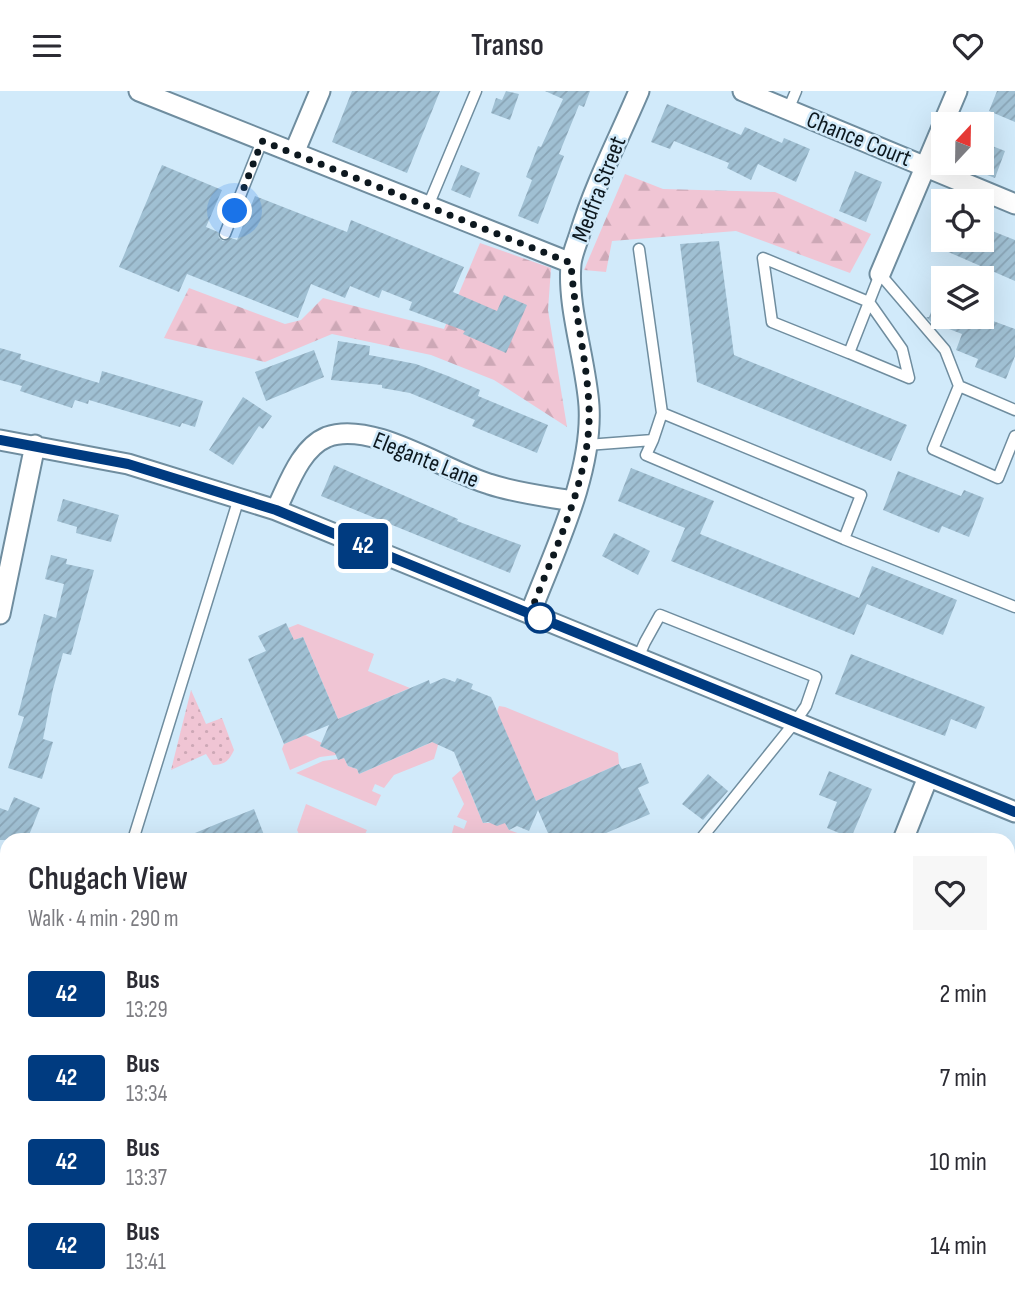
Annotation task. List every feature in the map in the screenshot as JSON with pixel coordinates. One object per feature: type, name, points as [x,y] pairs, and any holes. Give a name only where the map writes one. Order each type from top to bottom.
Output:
[{"type":"street","points":[[139,91],[160,95],[262,141],[571,263]]},
{"type":"street","points":[[294,153],[320,91]]},
{"type":"street","name":"Medfra Street","points":[[530,614],[573,501],[587,445],[587,378],[573,300],[571,263],[586,213],[639,91]]},
{"type":"street","name":"Chance Court","points":[[743,91],[1015,204]]},
{"type":"street","points":[[948,112],[957,91]]},
{"type":"street","points":[[880,274],[931,154]]},
{"type":"street","name":"Elegante Lane","points":[[276,510],[306,453],[327,437],[350,433],[373,436],[486,484],[573,501]]},
{"type":"street","points":[[0,440],[128,464],[276,510],[1015,812]]},
{"type":"street","points":[[0,614],[35,445]]},
{"type":"street","points":[[906,833],[928,776]]},
{"type":"lane","points":[[428,206],[476,91]]},
{"type":"lane","points":[[788,110],[796,91]]},
{"type":"lane","points":[[225,234],[262,141]]},
{"type":"lane","points":[[639,249],[662,414],[646,455],[844,539],[1015,607]]},
{"type":"lane","points":[[764,258],[869,302],[902,349],[909,378],[849,353],[772,322],[764,258]]},
{"type":"lane","points":[[849,353],[880,274],[945,350],[960,386],[1015,409]]},
{"type":"lane","points":[[960,386],[933,449],[998,478],[1015,436]]},
{"type":"lane","points":[[662,414],[861,495],[844,539]]},
{"type":"lane","points":[[587,445],[653,440]]},
{"type":"lane","points":[[135,833],[239,498]]},
{"type":"lane","points":[[638,658],[660,615],[816,677],[806,706],[795,722],[706,833]]},
{"type":"green space","points":[[625,174],[663,189],[775,192],[871,234],[850,273],[736,231],[612,241],[606,272],[584,270]]},
{"type":"green space","points":[[480,243],[551,268],[548,310],[567,427],[494,380],[431,355],[332,334],[265,362],[164,338],[189,288],[285,324],[301,320],[323,298],[444,329]]},
{"type":"green space","points":[[298,624],[374,654],[368,671],[410,688],[338,719],[303,637],[294,640],[288,628]]},
{"type":"green space","points":[[191,690],[206,724],[222,718],[234,750],[228,760],[220,764],[213,765],[206,754],[171,770]]},
{"type":"green space","points":[[499,706],[618,753],[619,764],[536,801],[497,712]]},
{"type":"green space","points":[[305,735],[322,743],[320,746],[329,750],[341,750],[336,755],[320,757],[290,770],[282,749],[284,744]]},
{"type":"green space","points":[[437,740],[434,759],[394,775],[384,788],[375,784],[372,791],[381,795],[376,806],[296,773],[323,761],[344,758],[348,766],[357,769],[359,774]]},
{"type":"green space","points":[[461,770],[483,823],[505,823],[509,830],[517,833],[452,833],[454,825],[464,829],[467,821],[457,817],[464,804],[452,778]]},
{"type":"green space","points":[[306,804],[367,830],[366,833],[298,833],[297,830]]},
{"type":"building","points":[[352,91],[440,91],[407,173],[332,142]]},
{"type":"building","points":[[506,91],[519,94],[510,120],[491,113],[496,98],[502,100]]},
{"type":"building","points":[[545,91],[590,91],[584,107],[579,105],[559,154],[564,156],[538,224],[518,216],[532,180],[526,177],[538,146],[541,147],[563,99]]},
{"type":"building","points":[[997,91],[1015,91],[1015,122],[989,111]]},
{"type":"building","points":[[667,104],[741,135],[745,127],[782,143],[784,138],[810,149],[796,182],[758,164],[751,180],[727,168],[729,163],[674,141],[670,149],[651,142]]},
{"type":"building","points":[[994,147],[1005,151],[995,178],[987,175],[994,175]]},
{"type":"building","points":[[162,165],[222,190],[206,227],[218,232],[223,241],[231,238],[237,240],[255,196],[347,232],[351,220],[464,267],[453,292],[497,311],[504,295],[527,305],[506,353],[463,334],[465,331],[409,310],[412,302],[382,290],[379,298],[350,286],[345,298],[311,284],[298,318],[187,274],[179,292],[119,267]]},
{"type":"building","points":[[461,165],[480,173],[470,198],[451,190]]},
{"type":"building","points":[[855,171],[882,182],[866,222],[839,211]]},
{"type":"building","points":[[994,232],[1015,240],[1015,281],[994,272],[994,266],[980,266],[948,252],[994,252]]},
{"type":"building","points":[[719,241],[734,355],[907,425],[891,461],[697,382],[680,244]]},
{"type":"building","points":[[994,321],[1015,329],[1015,356],[1006,379],[975,367],[978,359],[956,350],[962,334],[949,329],[994,329]]},
{"type":"building","points":[[338,341],[370,346],[369,355],[416,364],[448,376],[480,390],[478,396],[548,425],[537,453],[472,426],[475,420],[410,393],[382,388],[382,385],[331,380]]},
{"type":"building","points":[[0,348],[21,354],[20,359],[99,383],[102,371],[203,401],[195,427],[182,423],[180,427],[89,400],[88,404],[75,400],[72,408],[20,391],[22,386],[0,380]]},
{"type":"building","points":[[314,350],[324,377],[266,401],[255,372]]},
{"type":"building","points":[[243,397],[272,416],[263,429],[259,426],[233,465],[209,450]]},
{"type":"building","points":[[334,465],[458,519],[457,521],[521,545],[510,573],[321,496]]},
{"type":"building","points":[[631,468],[714,501],[700,534],[859,598],[872,566],[957,600],[943,635],[867,604],[854,635],[671,561],[685,528],[618,501]]},
{"type":"building","points":[[898,471],[961,496],[964,490],[984,498],[969,537],[942,526],[939,533],[883,510]]},
{"type":"building","points":[[63,499],[119,515],[111,542],[76,533],[77,527],[57,521]]},
{"type":"building","points":[[614,533],[650,551],[638,575],[602,556]]},
{"type":"building","points":[[51,555],[67,559],[66,564],[94,570],[71,655],[63,653],[53,689],[43,739],[53,742],[42,779],[8,768],[24,717],[18,715],[44,614],[56,618],[64,584],[45,579]]},
{"type":"building","points":[[286,623],[294,640],[303,637],[338,719],[429,680],[430,684],[444,678],[455,682],[457,678],[473,684],[471,689],[491,697],[536,801],[619,764],[622,769],[641,763],[649,783],[638,788],[650,814],[606,833],[548,833],[538,810],[529,831],[517,826],[509,830],[505,823],[497,826],[483,823],[454,752],[432,742],[359,774],[357,769],[348,766],[344,758],[338,760],[335,753],[320,746],[329,725],[284,744],[248,659],[266,651],[258,636]]},
{"type":"building","points":[[851,654],[985,707],[976,729],[951,719],[945,736],[835,694]]},
{"type":"building","points":[[829,771],[872,789],[853,833],[839,833],[827,828],[837,802],[819,795]]},
{"type":"building","points":[[708,774],[728,791],[703,820],[682,804]]},
{"type":"building","points":[[14,797],[40,808],[30,833],[0,833],[0,808],[8,811]]},
{"type":"building","points":[[254,809],[263,833],[195,833]]},
{"type":"bus line","name":"42","points":[[0,440],[128,464],[276,510],[1015,812]]},
{"type":"route","points":[[235,211],[262,141],[571,263],[573,300],[587,378],[587,445],[573,501],[530,614],[540,618]]}]
